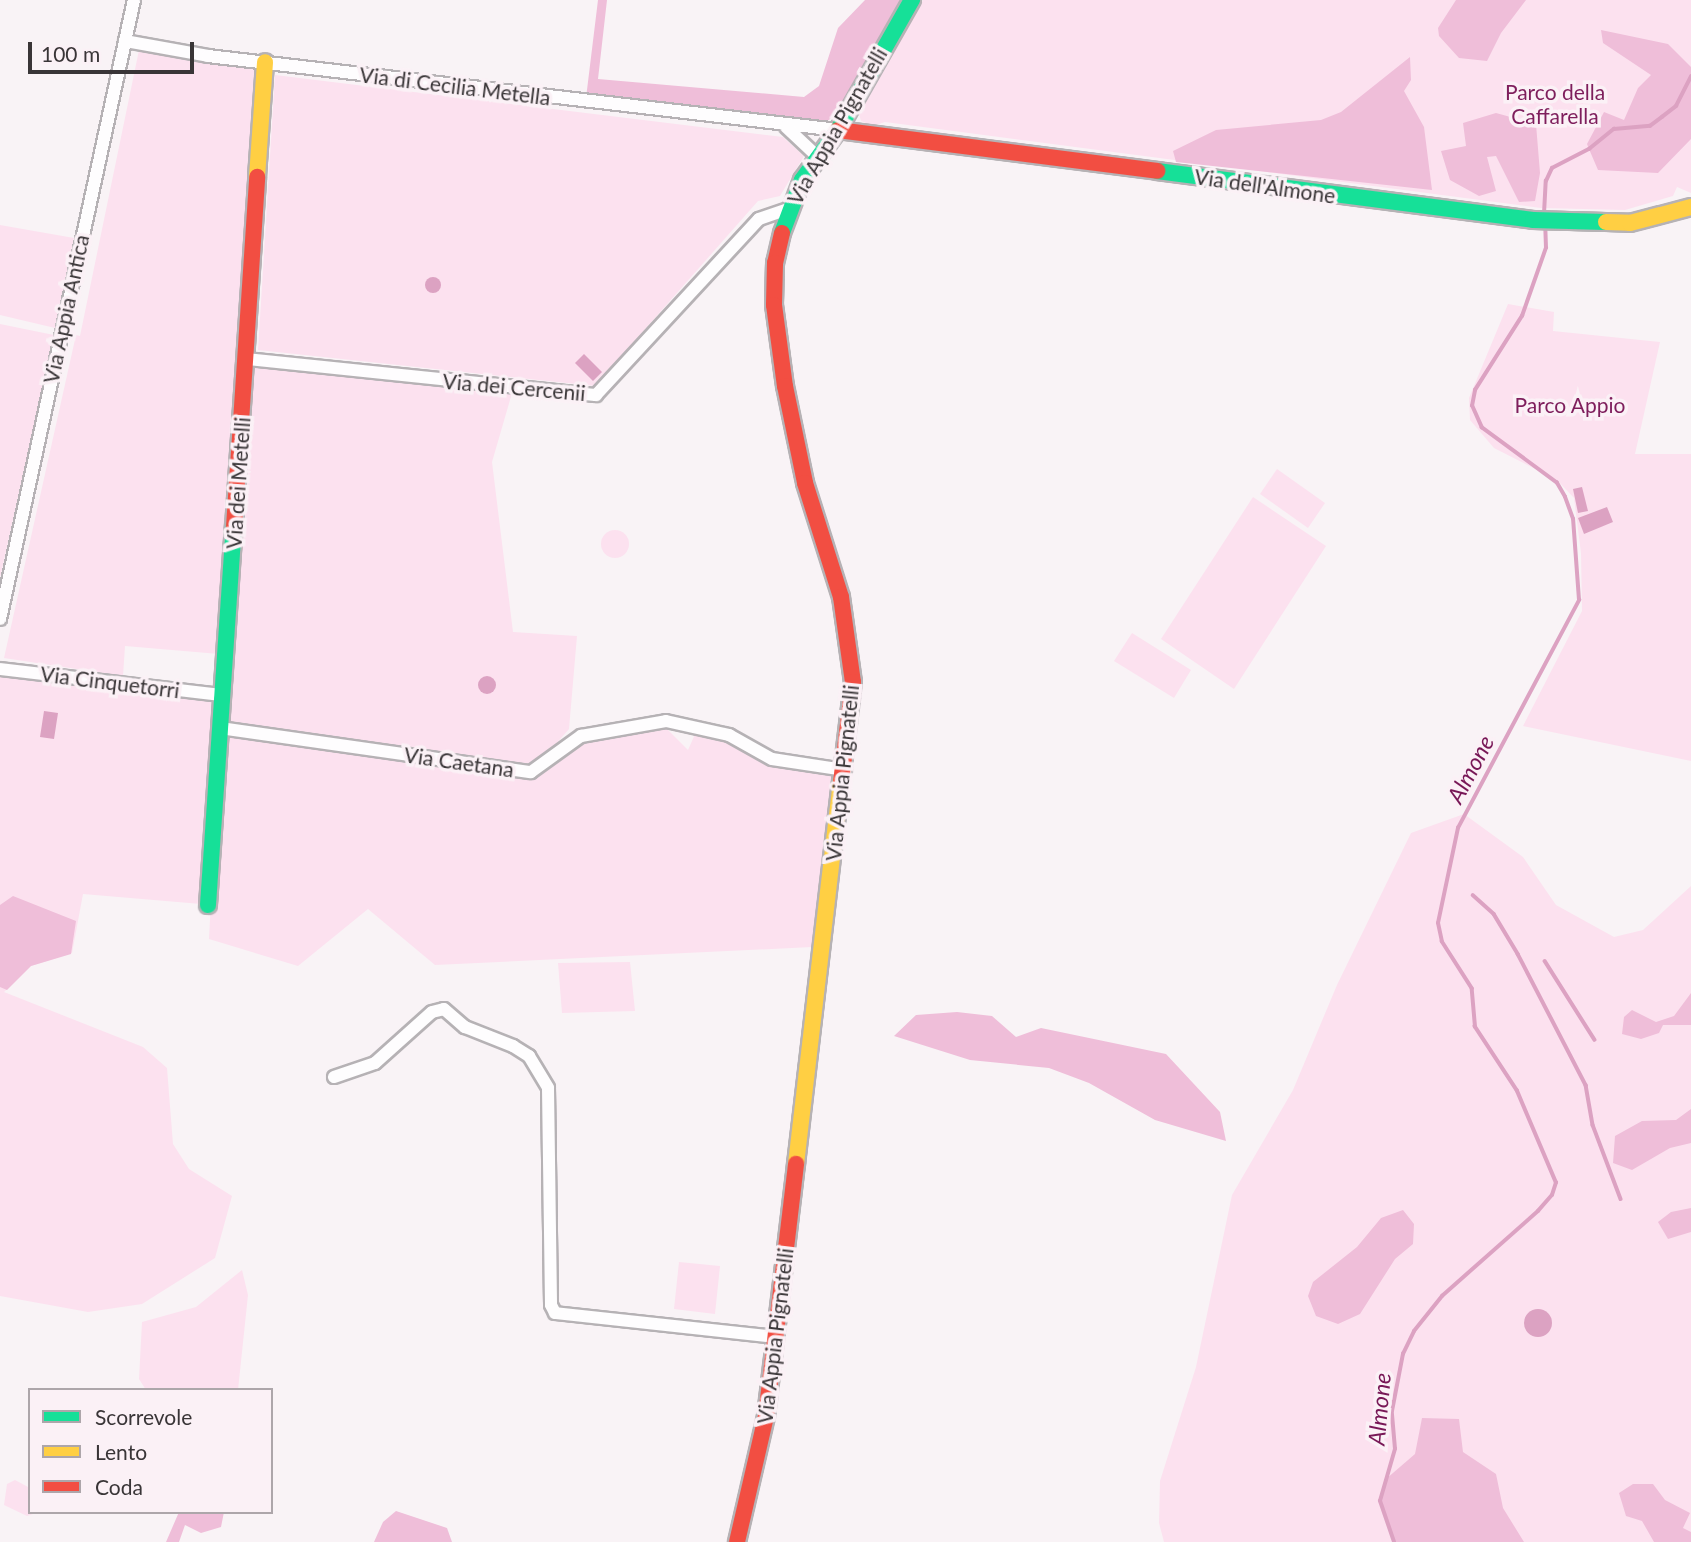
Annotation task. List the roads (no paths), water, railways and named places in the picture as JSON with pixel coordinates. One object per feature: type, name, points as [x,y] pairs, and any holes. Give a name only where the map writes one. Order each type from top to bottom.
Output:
[{"type":"street","name":"Via Appia Antica","points":[[0,619],[134,0]]},
{"type":"street","name":"Via Appia Pignatelli","points":[[737,1542],[762,1443],[845,769],[853,682],[850,644],[841,597],[805,483],[774,305],[775,263],[788,209],[817,156],[838,130],[912,0]]},
{"type":"street","name":"Via di Cecilia Metella","points":[[125,41],[265,62],[786,127],[838,130]]},
{"type":"street","name":"Via dei Metelli","points":[[208,905],[265,62]]},
{"type":"street","points":[[786,127],[817,156]]},
{"type":"street","name":"Via dell'Almone","points":[[838,130],[1551,222],[1630,222],[1691,207]]},
{"type":"street","name":"Via dei Cercenii","points":[[247,359],[596,395],[759,219],[788,209]]},
{"type":"street","name":"Via Cinquetorri","points":[[0,669],[221,695]]},
{"type":"street","name":"Via Caetana","points":[[219,728],[531,772],[543,768],[581,736],[666,721],[729,735],[772,759],[845,769]]},
{"type":"street","points":[[334,1077],[375,1063],[432,1012],[444,1009],[465,1027],[521,1051],[543,1074],[550,1104],[551,1305],[555,1313],[775,1337]]},
{"type":"waterway","name":"Almone","points":[[1544,214],[1546,181],[1552,168],[1589,149],[1614,129],[1650,126],[1676,106],[1691,77]]},
{"type":"waterway","name":"Almone","points":[[1394,1542],[1380,1501],[1395,1449],[1392,1411],[1403,1354],[1414,1331],[1442,1296],[1538,1211],[1552,1195],[1556,1183],[1517,1091],[1475,1027],[1472,989],[1442,942],[1438,923],[1458,828],[1579,600],[1573,519],[1565,497],[1557,483],[1482,428],[1472,406],[1475,390],[1522,316],[1546,248],[1545,225]]},
{"type":"waterway","points":[[1473,895],[1494,914],[1518,954],[1586,1085],[1593,1125],[1621,1199]]},
{"type":"waterway","points":[[1545,961],[1595,1040]]},
{"type":"park label","name":"Parco della Caffarella","points":[[1555,104]]},
{"type":"park label","name":"Parco Appio","points":[[1570,405]]}]
